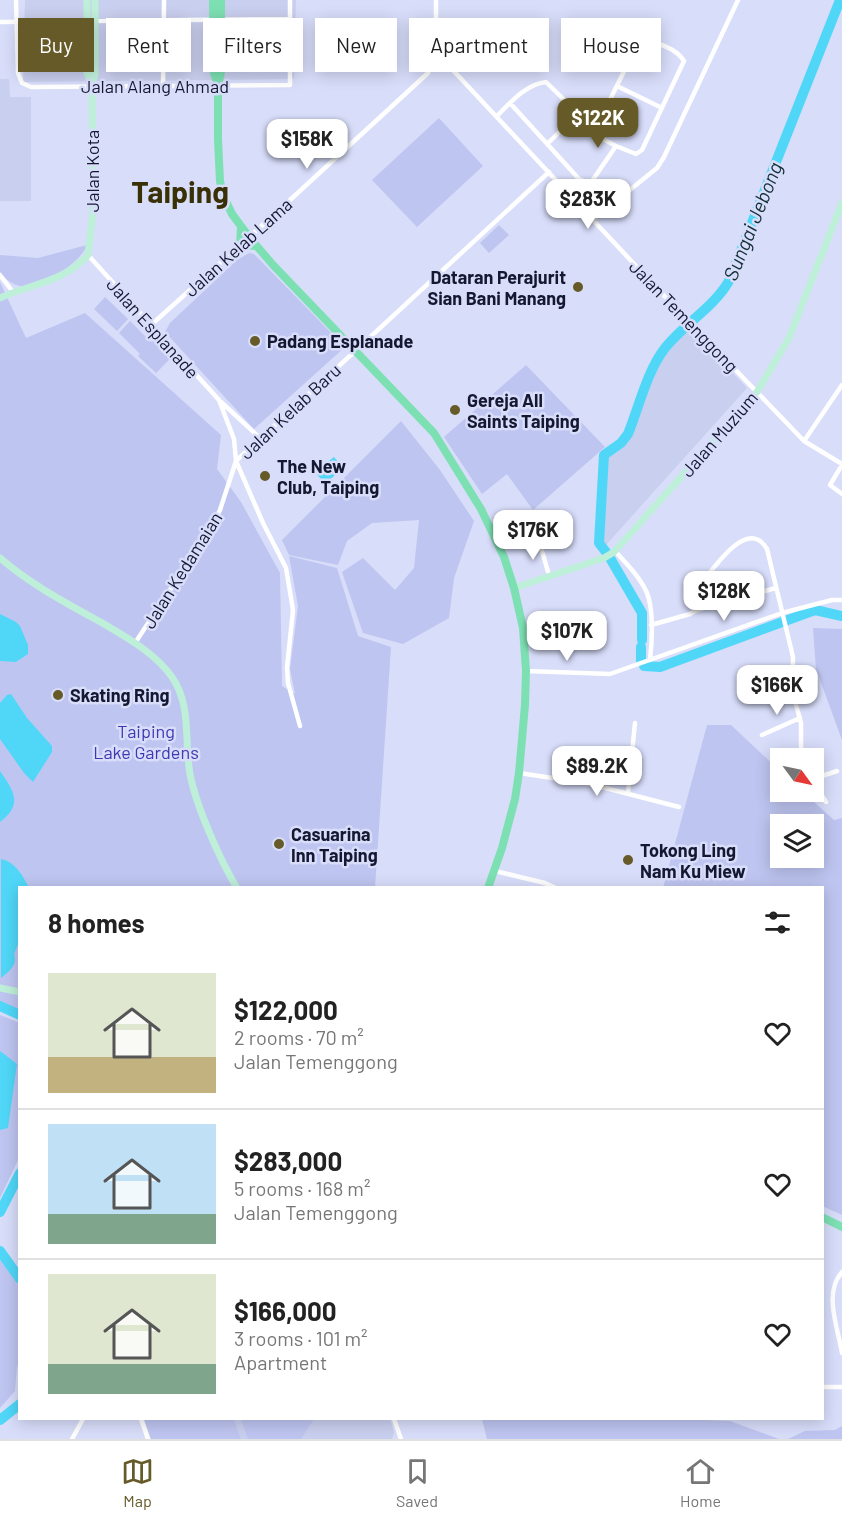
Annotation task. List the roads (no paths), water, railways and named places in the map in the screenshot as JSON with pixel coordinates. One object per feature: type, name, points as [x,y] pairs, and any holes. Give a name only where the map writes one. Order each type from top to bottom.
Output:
[{"type":"main road","points":[[213,0],[218,18]]},
{"type":"main road","points":[[218,18],[221,0]]},
{"type":"main road","points":[[221,72],[218,86],[220,181],[228,207],[256,246],[434,434],[494,532],[504,557],[523,628],[526,671],[519,773],[510,822],[489,886]]},
{"type":"main road","points":[[241,227],[240,245],[256,246]]},
{"type":"main road","points":[[824,1218],[842,1227]]},
{"type":"street","points":[[0,22],[17,22],[16,0]]},
{"type":"street","name":"Jalan Kota","points":[[87,0],[87,18]]},
{"type":"street","name":"Jalan Kota","points":[[88,255],[93,225],[94,198],[92,87],[95,73],[95,0]]},
{"type":"street","points":[[164,0],[164,18]]},
{"type":"street","points":[[290,0],[290,18]]},
{"type":"street","name":"Jalan Kelab Lama","points":[[436,0],[436,18]]},
{"type":"street","points":[[594,219],[657,168],[738,0]]},
{"type":"street","points":[[96,21],[106,21]]},
{"type":"street","name":"Jalan Alang Ahmad","points":[[17,22],[18,73],[22,83],[31,87],[290,85],[290,72]]},
{"type":"street","points":[[497,116],[537,83],[546,82],[604,140],[633,154],[639,153],[683,65],[684,61],[679,53],[645,40],[638,43],[595,130]]},
{"type":"street","name":"Jalan Kota","points":[[87,72],[92,87]]},
{"type":"street","points":[[164,72],[164,87]]},
{"type":"street","name":"Jalan Kelab Lama","points":[[151,325],[428,72]]},
{"type":"street","name":"Jalan Temenggong","points":[[455,72],[804,441],[812,448],[842,464]]},
{"type":"street","points":[[617,86],[662,108]]},
{"type":"street","points":[[510,103],[579,179],[588,183],[592,181],[616,146]]},
{"type":"street","points":[[547,144],[579,113]]},
{"type":"street","name":"Jalan Kelab Baru","points":[[300,726],[288,683],[287,668],[293,610],[286,568],[263,523],[236,460],[549,172]]},
{"type":"street","name":"Jalan Muzium","points":[[514,588],[604,558],[615,551],[756,392],[789,338],[842,203]]},
{"type":"street","points":[[0,298],[55,280],[72,270],[88,255]]},
{"type":"street","name":"Jalan Esplanade","points":[[88,255],[219,400],[260,438]]},
{"type":"street","points":[[0,275],[13,292]]},
{"type":"street","points":[[804,441],[842,385]]},
{"type":"street","points":[[835,395],[842,400]]},
{"type":"street","name":"Jalan Esplanade","points":[[219,400],[234,440],[236,460]]},
{"type":"street","name":"Jalan Kedamaian","points":[[135,643],[211,528],[220,510],[236,460]]},
{"type":"street","points":[[842,464],[830,485],[842,494]]},
{"type":"street","points":[[697,610],[698,588],[733,548],[745,538],[757,540],[764,545],[794,657],[792,690],[800,718],[802,748]]},
{"type":"street","points":[[539,541],[549,575]]},
{"type":"street","points":[[615,551],[630,568],[647,594],[651,625],[650,660]]},
{"type":"street","points":[[0,558],[29,580],[135,643],[161,664],[178,688],[184,703],[187,756],[196,797],[228,873],[236,886]]},
{"type":"street","points":[[651,625],[776,588]]},
{"type":"street","points":[[526,671],[604,675],[782,613],[832,600],[842,600]]},
{"type":"street","points":[[762,735],[800,718]]},
{"type":"street","points":[[628,793],[635,723]]},
{"type":"street","points":[[824,776],[837,771]]},
{"type":"street","points":[[519,773],[586,783],[679,807]]},
{"type":"street","points":[[495,871],[552,886]]},
{"type":"street","points":[[0,988],[18,992]]},
{"type":"street","points":[[842,1272],[836,1280],[832,1295],[842,1353]]},
{"type":"street","points":[[824,1387],[842,1387]]},
{"type":"street","points":[[72,1439],[82,1420]]},
{"type":"street","points":[[141,1420],[148,1439]]},
{"type":"street","points":[[394,1420],[401,1439]]},
{"type":"waterway","name":"Sungai Jebong","points":[[606,552],[599,543],[604,455],[621,443],[628,434],[648,378],[665,348],[715,299],[729,281],[840,0]]},
{"type":"waterway","name":"Sungai Jebong","points":[[610,558],[642,613],[642,640]]},
{"type":"waterway","name":"Sungai Jebong","points":[[644,666],[660,667],[815,610],[842,616]]},
{"type":"waterway","name":"Sungai Jebong","points":[[641,647],[641,662]]},
{"type":"waterway","points":[[0,1006],[18,1014]]},
{"type":"waterway","points":[[0,1212],[18,1177]]},
{"type":"waterway","points":[[0,1251],[18,1276]]},
{"type":"waterway","points":[[0,1420],[18,1406]]},
{"type":"place","name":"Dataran Perajurit Sian Bani Manang","points":[[578,287]]},
{"type":"place","name":"Padang Esplanade","points":[[255,341]]},
{"type":"place","name":"Gereja All Saints Taiping","points":[[455,410]]},
{"type":"place","name":"The New Club, Taiping","points":[[265,476]]},
{"type":"place","name":"Skating Ring","points":[[58,695]]},
{"type":"place","name":"Casuarina Inn Taiping","points":[[279,844]]},
{"type":"place","name":"Tokong Ling Nam Ku Miew","points":[[628,860]]},
{"type":"district","name":"Taiping","points":[[180,191]]},
{"type":"park label","name":"Taiping Lake Gardens","points":[[146,741]]}]
